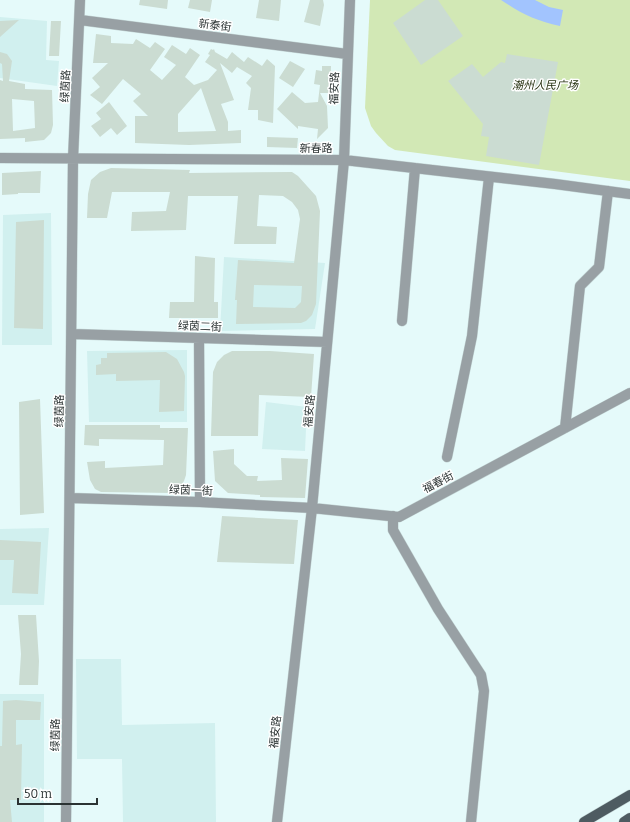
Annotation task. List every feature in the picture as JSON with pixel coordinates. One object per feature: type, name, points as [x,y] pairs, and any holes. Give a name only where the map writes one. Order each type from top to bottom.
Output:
[{"type":"main road","points":[[584,822],[630,795]]},
{"type":"main road","points":[[624,822],[630,818]]},
{"type":"street","name":"绿茵路","points":[[66,822],[74,159],[80,0]]},
{"type":"street","name":"福安路","points":[[277,822],[312,508],[344,160],[350,0]]},
{"type":"street","name":"新泰街","points":[[80,20],[347,54]]},
{"type":"street","name":"新春路","points":[[0,158],[344,160],[630,194]]},
{"type":"street","points":[[402,320],[415,168]]},
{"type":"street","points":[[447,457],[472,336],[489,177]]},
{"type":"street","points":[[565,428],[580,286],[599,267],[608,191]]},
{"type":"street","name":"绿茵二街","points":[[72,334],[327,342]]},
{"type":"street","points":[[199,338],[200,502]]},
{"type":"street","name":"福春街","points":[[312,508],[399,517],[630,393]]},
{"type":"street","name":"绿茵一街","points":[[70,498],[200,502],[312,508]]},
{"type":"street","points":[[393,516],[393,530],[438,609],[481,675],[484,691],[471,822]]},
{"type":"shaded area","points":[[0,17],[47,21],[46,60],[59,61],[57,86],[0,78]]},
{"type":"shaded area","points":[[51,213],[52,345],[2,345],[3,215]]},
{"type":"shaded area","points":[[224,257],[325,263],[315,329],[220,331]]},
{"type":"shaded area","points":[[187,350],[187,422],[89,422],[87,351]]},
{"type":"shaded area","points":[[266,402],[307,407],[305,451],[262,449]]},
{"type":"shaded area","points":[[49,528],[44,605],[0,605],[0,529]]},
{"type":"shaded area","points":[[76,659],[121,659],[122,725],[215,723],[216,822],[123,822],[122,759],[77,759]]},
{"type":"shaded area","points":[[0,694],[44,694],[44,822],[0,822]]},
{"type":"green space","name":"潮州人民广场","points":[[370,0],[630,0],[630,181],[395,150],[388,146],[371,126],[365,108]]},
{"type":"water","points":[[501,0],[535,0],[549,7],[563,10],[560,26],[529,16]]},
{"type":"building","points":[[140,0],[168,0],[167,9],[139,5]]},
{"type":"building","points":[[190,0],[212,0],[210,12],[188,8]]},
{"type":"building","points":[[259,0],[281,0],[279,21],[256,18]]},
{"type":"building","points":[[310,0],[323,0],[324,5],[320,26],[304,22]]},
{"type":"building","points":[[425,0],[438,0],[463,36],[421,65],[393,23]]},
{"type":"building","points":[[19,20],[0,37],[0,21]]},
{"type":"building","points":[[51,21],[61,21],[59,56],[49,56]]},
{"type":"building","points":[[96,34],[111,36],[111,43],[133,44],[136,39],[150,48],[155,42],[165,49],[150,70],[162,80],[176,65],[164,57],[172,45],[186,54],[190,48],[200,55],[185,77],[194,85],[208,80],[217,70],[205,62],[210,55],[208,54],[211,49],[214,49],[215,52],[227,59],[232,52],[244,62],[248,57],[262,66],[267,59],[275,66],[273,123],[258,120],[258,110],[248,110],[251,88],[246,83],[252,76],[237,67],[232,73],[220,63],[234,100],[221,104],[228,122],[228,131],[241,130],[241,143],[189,145],[135,143],[135,116],[148,116],[133,101],[141,94],[123,79],[102,104],[90,95],[100,87],[92,78],[108,63],[93,63]],"holes":[[[201,88],[216,131],[178,132],[178,114]]]},
{"type":"building","points":[[0,52],[7,54],[12,61],[9,81],[25,84],[25,89],[52,90],[53,125],[51,133],[44,140],[25,142],[25,138],[0,139],[0,80],[3,81],[2,64],[0,63]],"holes":[[[12,99],[34,101],[35,128],[13,131]]]},
{"type":"building","points":[[507,54],[558,62],[539,165],[486,156],[489,137],[481,136],[483,124],[448,81],[472,64],[483,77],[501,62],[505,63]]},
{"type":"building","points":[[290,61],[305,69],[293,87],[279,78]]},
{"type":"building","points":[[322,66],[331,66],[330,93],[320,93],[327,106],[328,128],[317,139],[318,129],[298,126],[298,129],[277,109],[292,92],[305,103],[318,102],[320,85],[314,84],[316,70],[322,71]]},
{"type":"building","points":[[109,102],[127,126],[117,135],[111,128],[100,137],[91,126],[101,119],[96,113]]},
{"type":"building","points":[[267,137],[298,138],[297,148],[267,147]]},
{"type":"building","points":[[111,168],[190,170],[189,173],[292,172],[298,176],[316,196],[320,211],[316,304],[312,315],[306,321],[301,323],[236,324],[237,300],[235,300],[238,260],[294,263],[300,219],[298,210],[292,202],[283,196],[259,195],[257,226],[277,227],[276,244],[234,244],[238,196],[188,196],[186,230],[131,231],[132,212],[166,211],[170,192],[112,192],[107,218],[87,218],[88,194],[91,180],[100,172]],"holes":[[[254,285],[302,286],[301,302],[295,308],[253,307]]]},
{"type":"building","points":[[41,171],[40,193],[2,195],[2,173]]},
{"type":"building","points":[[44,220],[43,329],[14,328],[16,222]]},
{"type":"building","points":[[195,256],[215,258],[214,302],[218,302],[218,318],[169,318],[170,302],[194,302]]},
{"type":"building","points":[[232,351],[270,351],[314,354],[311,397],[259,395],[258,436],[211,436],[213,372],[217,362],[224,355]]},
{"type":"building","points":[[166,352],[177,359],[184,372],[184,411],[159,412],[160,380],[116,381],[116,374],[96,375],[96,365],[101,364],[101,358],[107,358],[107,353]]},
{"type":"building","points":[[40,399],[44,513],[20,515],[19,402]]},
{"type":"building","points":[[85,425],[160,425],[160,428],[188,428],[186,475],[184,481],[179,488],[172,493],[101,492],[95,489],[90,480],[87,462],[105,461],[105,468],[163,465],[164,440],[99,439],[99,446],[84,445]]},
{"type":"building","points":[[234,449],[234,464],[247,476],[258,476],[257,481],[282,480],[281,458],[308,459],[305,498],[260,497],[260,495],[228,493],[215,481],[213,451]]},
{"type":"building","points":[[222,516],[298,520],[294,564],[217,562]]},
{"type":"building","points":[[0,540],[41,542],[38,594],[12,593],[14,560],[0,560]]},
{"type":"building","points":[[18,615],[36,615],[39,661],[38,685],[19,685],[21,654]]},
{"type":"building","points":[[16,700],[41,702],[40,720],[16,720],[16,745],[22,744],[21,800],[10,800],[12,822],[0,822],[0,746],[2,746],[3,701]]}]
